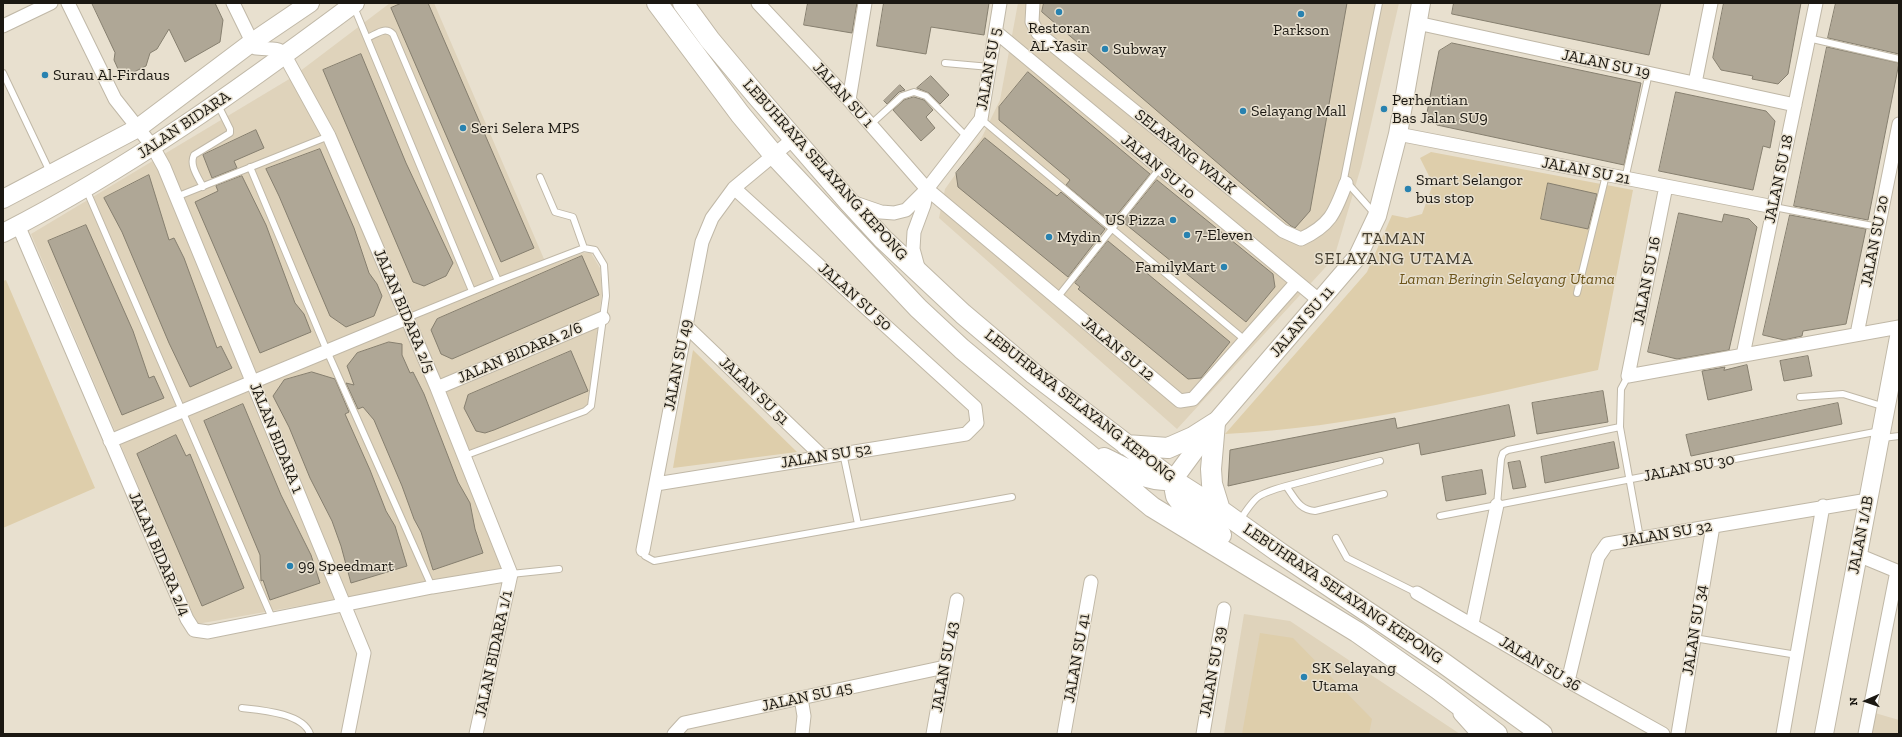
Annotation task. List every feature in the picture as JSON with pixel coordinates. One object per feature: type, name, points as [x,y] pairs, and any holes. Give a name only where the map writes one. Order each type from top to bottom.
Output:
[{"type":"main road","name":"LEBUHRAYA SELAYANG KEPONG","points":[[657,3],[774,156],[924,313],[962,349],[1152,507],[1357,632],[1438,689],[1496,734]]},
{"type":"main road","name":"LEBUHRAYA SELAYANG KEPONG","points":[[683,3],[710,40],[793,139],[848,201],[883,239],[963,314],[1034,374],[1173,480],[1220,510],[1442,662],[1542,734]]},
{"type":"main road","points":[[1126,445],[1168,448],[1193,438],[1215,423]]},
{"type":"main road","points":[[1215,423],[1211,469],[1212,484],[1220,510]]},
{"type":"main road","points":[[1082,449],[1097,454],[1142,477],[1159,481],[1173,480],[1176,496],[1184,507],[1262,563],[1333,618]]},
{"type":"street","points":[[3,26],[51,3]]},
{"type":"street","name":"JALAN BIDARA 1","points":[[68,3],[115,99],[153,147],[176,197],[364,653],[348,734]]},
{"type":"street","points":[[233,3],[251,43],[255,48],[281,50],[284,54]]},
{"type":"street","name":"JALAN BIDARA","points":[[3,199],[138,128],[251,43],[310,3]]},
{"type":"street","name":"JALAN SU 1","points":[[758,3],[849,100],[926,189]]},
{"type":"street","points":[[849,100],[866,3]]},
{"type":"street","name":"JALAN SU 5","points":[[848,201],[869,206],[881,212],[894,213],[906,210],[926,189],[981,119],[1000,3]]},
{"type":"street","name":"SELAYANG WALK","points":[[1032,3],[1032,22],[1038,32],[1282,231],[1301,239],[1316,232],[1335,214],[1346,183]]},
{"type":"street","name":"JALAN SU 11","points":[[1173,480],[1215,423],[1358,256],[1377,216],[1398,134],[1421,3]]},
{"type":"street","points":[[1695,83],[1710,3]]},
{"type":"street","name":"JALAN SU 18","points":[[1743,355],[1816,3]]},
{"type":"street","name":"JALAN BIDARA","points":[[11,229],[85,188],[153,147],[217,103],[354,4]]},
{"type":"street","name":"JALAN SU 19","points":[[1417,23],[1795,105]]},
{"type":"street","name":"JALAN SU 10","points":[[996,32],[1296,283],[1320,301]]},
{"type":"street","name":"JALAN BIDARA 2/5","points":[[284,54],[328,136],[437,388],[511,574]]},
{"type":"street","name":"JALAN SU 20","points":[[1857,334],[1899,124]]},
{"type":"street","name":"JALAN SU 21","points":[[1398,134],[1774,207]]},
{"type":"street","name":"JALAN SU 49","points":[[643,550],[702,242],[712,218],[734,188],[793,139]]},
{"type":"street","name":"JALAN SU 16","points":[[1628,376],[1666,186]]},
{"type":"street","name":"JALAN SU 50","points":[[734,188],[975,407]]},
{"type":"street","name":"JALAN SU 5","points":[[919,273],[913,249],[914,238],[924,205],[926,189]]},
{"type":"street","name":"JALAN SU 12","points":[[926,189],[1180,401],[1193,399],[1296,283]]},
{"type":"street","name":"JALAN BIDARA 2/4","points":[[11,229],[110,441],[187,619],[194,630],[208,632],[432,587],[511,574]]},
{"type":"street","points":[[110,441],[407,318]]},
{"type":"street","name":"JALAN BIDARA 2/6","points":[[437,388],[603,318]]},
{"type":"street","name":"JALAN SU 51","points":[[686,326],[823,457]]},
{"type":"street","points":[[1628,376],[1899,327]]},
{"type":"street","name":"JALAN 1/1B","points":[[1824,734],[1899,337]]},
{"type":"street","name":"JALAN SU 52","points":[[656,484],[966,434],[977,424],[975,407]]},
{"type":"street","name":"JALAN SU 32","points":[[1568,681],[1600,554],[1607,544],[1823,506],[1868,500]]},
{"type":"street","points":[[1472,624],[1497,505]]},
{"type":"street","points":[[1783,734],[1823,506]]},
{"type":"street","name":"JALAN SU 34","points":[[1678,734],[1713,526]]},
{"type":"street","points":[[1858,555],[1898,572],[1865,734]]},
{"type":"street","name":"JALAN BIDARA 1/1","points":[[476,734],[511,574]]},
{"type":"street","name":"JALAN SU 41","points":[[1064,734],[1091,582]]},
{"type":"street","name":"JALAN SU 36","points":[[1417,593],[1568,681],[1663,734]]},
{"type":"street","name":"JALAN SU 43","points":[[933,734],[957,600]]},
{"type":"street","name":"JALAN SU 39","points":[[1203,734],[1224,609]]},
{"type":"street","name":"JALAN SU 45","points":[[674,734],[684,723],[945,667]]},
{"type":"street","points":[[1438,689],[1478,734]]},
{"type":"street","points":[[801,698],[804,716],[802,734]]},
{"type":"lane","points":[[1377,216],[1346,183],[1344,173],[1379,3]]},
{"type":"lane","points":[[354,4],[472,291]]},
{"type":"lane","points":[[367,38],[384,30],[389,30],[394,34],[498,281]]},
{"type":"lane","points":[[1808,38],[1899,59]]},
{"type":"lane","points":[[945,62],[990,67]]},
{"type":"lane","points":[[3,73],[50,173]]},
{"type":"lane","points":[[1625,178],[1649,73]]},
{"type":"lane","points":[[870,125],[902,96],[914,92],[926,96],[967,137]]},
{"type":"lane","points":[[203,187],[192,164],[194,155],[230,133],[230,129],[217,103]]},
{"type":"lane","points":[[981,119],[1245,340]]},
{"type":"lane","points":[[176,197],[328,136]]},
{"type":"lane","points":[[250,167],[327,351],[432,587]]},
{"type":"lane","points":[[1057,298],[1160,168]]},
{"type":"lane","points":[[1577,293],[1606,175]]},
{"type":"lane","points":[[540,176],[555,212],[573,217],[584,248]]},
{"type":"lane","points":[[85,188],[183,410],[272,618]]},
{"type":"lane","points":[[1774,207],[1878,227]]},
{"type":"lane","points":[[407,318],[472,291],[584,248],[595,250],[604,265],[606,296],[591,406],[585,411],[464,456]]},
{"type":"lane","points":[[1628,376],[1621,389],[1620,427],[1640,538]]},
{"type":"lane","points":[[1800,397],[1843,394],[1886,408]]},
{"type":"lane","points":[[1497,505],[1500,459],[1503,453],[1508,450],[1620,427]]},
{"type":"lane","name":"JALAN SU 30","points":[[1440,516],[1881,435],[1899,436]]},
{"type":"lane","points":[[843,453],[858,524]]},
{"type":"lane","points":[[1238,523],[1253,500],[1260,494],[1380,461]]},
{"type":"lane","points":[[1286,486],[1299,505],[1307,510],[1315,511],[1384,494]]},
{"type":"lane","points":[[643,550],[645,556],[654,561],[1012,497]]},
{"type":"lane","points":[[1336,538],[1347,558],[1417,593]]},
{"type":"lane","points":[[511,574],[559,569]]},
{"type":"lane","points":[[1694,638],[1797,655]]},
{"type":"lane","points":[[242,708],[268,711],[287,717],[300,722],[310,734]]},
{"type":"shaded area","points":[[390,3],[434,3],[547,266],[583,253],[591,253],[600,268],[602,293],[589,403],[583,409],[458,454],[503,570],[197,624],[31,234],[291,78]]},
{"type":"shaded area","points":[[1018,3],[1399,3],[1361,167],[1334,258],[1177,429],[939,218],[945,189],[982,137],[1000,100]]},
{"type":"shaded area","name":"SK Selayang Utama","points":[[1244,614],[1290,621],[1460,734],[1224,734]]},
{"type":"shaded area","points":[[1875,713],[1899,720],[1899,734],[1871,734]]},
{"type":"green space","name":"Laman Beringin Selayang Utama","points":[[1431,152],[1633,190],[1598,370],[1413,410],[1272,431],[1225,434],[1367,272],[1392,215],[1407,218],[1422,214],[1433,184],[1420,158]]},
{"type":"green space","points":[[6,280],[95,488],[3,528],[3,281]]},
{"type":"green space","points":[[693,350],[797,452],[673,468]]},
{"type":"green space","points":[[1260,633],[1293,638],[1372,719],[1369,734],[1242,734]]},
{"type":"building","points":[[92,3],[215,3],[223,20],[220,42],[185,62],[169,29],[157,49],[150,53],[146,66],[122,78],[114,60],[115,53]]},
{"type":"building","name":"Seri Selera MPS","points":[[402,3],[428,3],[534,248],[501,262],[391,8]]},
{"type":"building","points":[[808,3],[857,3],[852,33],[804,25]]},
{"type":"building","points":[[884,3],[989,3],[984,35],[931,27],[926,54],[877,46]]},
{"type":"building","name":"Selayang Mall","points":[[1044,3],[1347,3],[1310,211],[1295,228],[1291,226],[1042,12]]},
{"type":"building","points":[[1454,3],[1661,3],[1649,55],[1452,14]]},
{"type":"building","points":[[1724,3],[1801,3],[1788,74],[1778,84],[1752,79],[1753,76],[1721,70],[1713,58]]},
{"type":"building","points":[[1836,3],[1899,3],[1899,54],[1828,38]]},
{"type":"building","points":[[1452,43],[1641,83],[1624,165],[1437,125],[1427,113],[1439,51]]},
{"type":"building","points":[[1827,47],[1899,63],[1868,220],[1794,206]]},
{"type":"building","points":[[361,54],[406,163],[453,263],[446,276],[424,286],[413,282],[323,70]]},
{"type":"building","points":[[1028,72],[1150,174],[1111,222],[1066,185],[1070,180],[999,120],[999,107]]},
{"type":"building","points":[[931,76],[949,95],[940,104],[929,93],[917,88]]},
{"type":"building","points":[[900,85],[905,90],[899,92],[887,104],[884,101]]},
{"type":"building","points":[[1676,92],[1766,111],[1775,121],[1770,148],[1763,146],[1753,190],[1659,171]]},
{"type":"building","points":[[914,97],[924,100],[933,110],[926,117],[935,128],[921,141],[893,110],[904,100]]},
{"type":"building","points":[[256,130],[264,148],[234,161],[237,168],[212,178],[203,155]]},
{"type":"building","points":[[985,138],[1057,196],[1061,192],[1105,229],[1068,277],[958,187],[956,173]]},
{"type":"building","points":[[320,149],[354,228],[369,273],[377,284],[382,296],[374,316],[346,327],[330,316],[266,169]]},
{"type":"building","points":[[149,175],[169,240],[174,238],[184,258],[217,348],[221,346],[232,368],[190,387],[169,343],[122,232],[104,198]]},
{"type":"building","points":[[242,176],[266,225],[295,303],[304,314],[311,332],[260,353],[195,202],[218,191],[216,186]]},
{"type":"building","points":[[1157,180],[1273,274],[1275,287],[1246,322],[1123,222]]},
{"type":"building","points":[[1548,183],[1597,194],[1588,229],[1541,219]]},
{"type":"building","points":[[1679,213],[1722,222],[1724,214],[1749,219],[1757,227],[1729,350],[1677,359],[1648,352]]},
{"type":"building","points":[[1790,215],[1866,229],[1846,324],[1803,331],[1802,336],[1784,340],[1763,335]]},
{"type":"building","points":[[86,225],[133,331],[149,378],[154,376],[164,398],[122,415],[48,241]]},
{"type":"building","points":[[1108,241],[1230,342],[1201,378],[1188,379],[1078,289],[1080,287],[1075,283]]},
{"type":"building","points":[[582,256],[599,295],[452,359],[441,354],[431,330],[437,319]]},
{"type":"building","points":[[389,342],[402,344],[402,355],[410,373],[413,372],[424,394],[458,482],[470,503],[475,529],[483,553],[433,570],[421,532],[414,519],[402,486],[374,420],[363,407],[358,409],[346,383],[354,385],[347,366],[357,353]]},
{"type":"building","points":[[571,351],[588,391],[494,430],[485,433],[476,431],[464,408],[468,395]]},
{"type":"building","points":[[1808,356],[1812,376],[1784,381],[1780,361]]},
{"type":"building","points":[[1747,365],[1752,390],[1708,400],[1702,371],[1725,367],[1724,370]]},
{"type":"building","points":[[312,372],[335,379],[349,412],[345,414],[370,470],[386,511],[395,526],[407,566],[351,583],[341,546],[332,521],[310,478],[289,427],[273,396],[284,380]]},
{"type":"building","points":[[1603,391],[1608,422],[1537,434],[1532,403]]},
{"type":"building","points":[[1838,403],[1842,424],[1691,456],[1686,435]]},
{"type":"building","points":[[243,404],[281,495],[311,555],[320,583],[270,600],[263,580],[261,581],[260,555],[204,421]]},
{"type":"building","points":[[1509,405],[1515,436],[1421,455],[1419,443],[1228,486],[1230,450],[1395,418],[1397,428]]},
{"type":"building","points":[[176,435],[186,456],[190,454],[244,588],[202,606],[137,454]]},
{"type":"building","points":[[1614,442],[1619,468],[1545,483],[1541,457]]},
{"type":"building","points":[[1520,461],[1526,487],[1513,489],[1508,463]]},
{"type":"building","points":[[1482,470],[1486,494],[1446,501],[1442,477]]},
{"type":"place","name":"Restoran AL-Yasir","points":[[1059,12]]},
{"type":"place","name":"Parkson","points":[[1301,14]]},
{"type":"place","name":"Subway","points":[[1105,49]]},
{"type":"place","name":"Surau Al-Firdaus","points":[[45,75]]},
{"type":"place","name":"Perhentian Bas Jalan SU9","points":[[1384,109]]},
{"type":"place","name":"Selayang Mall","points":[[1243,111]]},
{"type":"place","name":"Seri Selera MPS","points":[[463,128]]},
{"type":"place","name":"Smart Selangor bus stop","points":[[1408,189]]},
{"type":"place","name":"US Pizza","points":[[1173,220]]},
{"type":"place","name":"7-Eleven","points":[[1187,235]]},
{"type":"place","name":"Mydin","points":[[1049,237]]},
{"type":"place","name":"FamilyMart","points":[[1224,267]]},
{"type":"place","name":"99 Speedmart","points":[[290,566]]},
{"type":"place","name":"SK Selayang Utama","points":[[1304,677]]},
{"type":"district","name":"TAMAN SELAYANG UTAMA","points":[[1394,249]]}]
